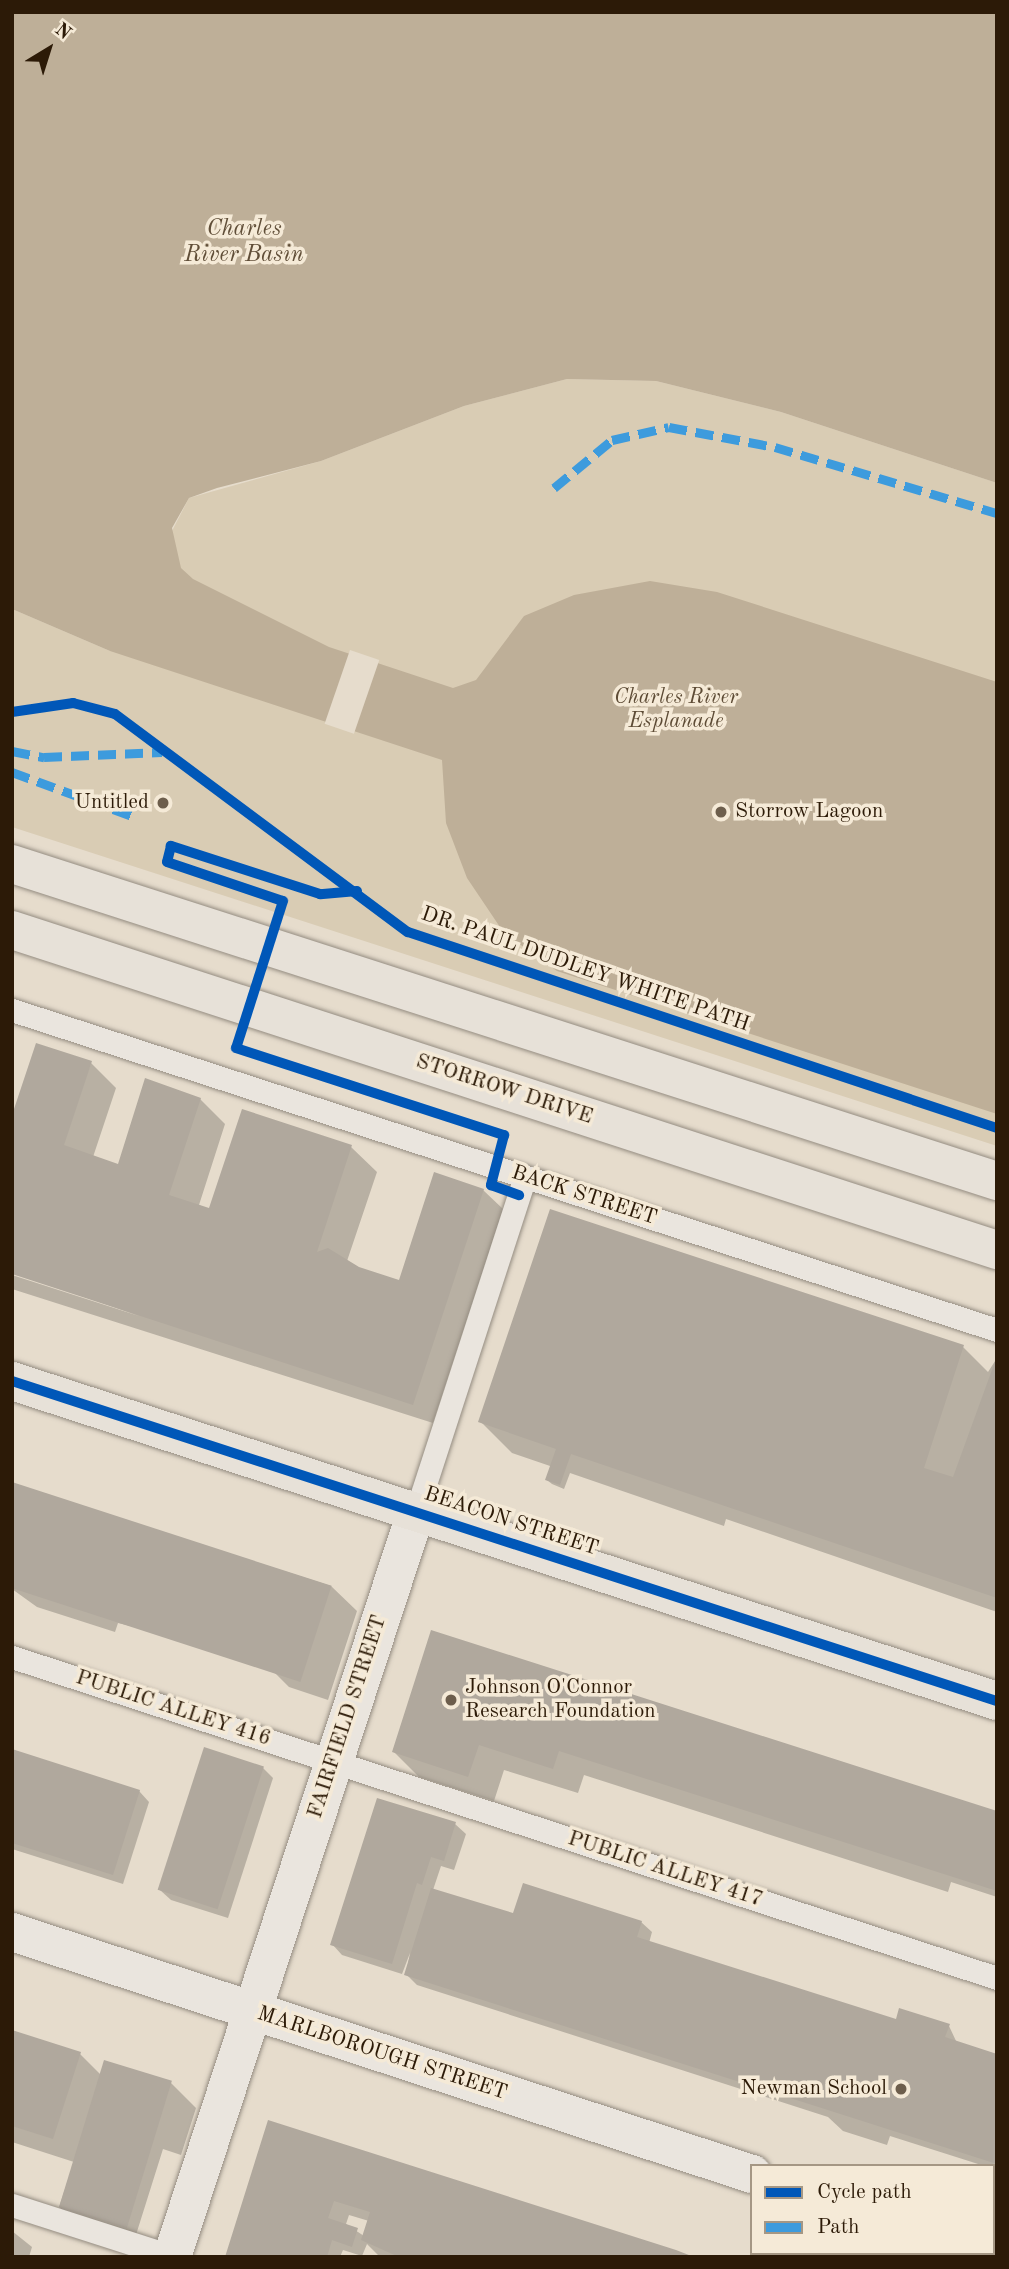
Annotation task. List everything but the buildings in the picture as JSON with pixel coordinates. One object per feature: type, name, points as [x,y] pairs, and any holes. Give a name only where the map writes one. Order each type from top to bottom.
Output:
[{"type":"main road","points":[[12,864],[997,1181]]},
{"type":"main road","name":"STORROW DRIVE","points":[[12,930],[997,1250]]},
{"type":"main road","name":"BEACON STREET","points":[[12,1381],[997,1701]]},
{"type":"street","name":"FAIRFIELD STREET","points":[[173,2257],[416,1512]]},
{"type":"street","name":"MARLBOROUGH STREET","points":[[12,1932],[750,2173]]},
{"type":"lane","name":"BACK STREET","points":[[12,1010],[997,1330]]},
{"type":"lane","name":"FAIRFIELD STREET","points":[[416,1512],[525,1177]]},
{"type":"lane","name":"PUBLIC ALLEY 416","points":[[12,1657],[334,1762]]},
{"type":"lane","name":"PUBLIC ALLEY 417","points":[[334,1762],[997,1978]]},
{"type":"lane","points":[[12,2205],[173,2257]]},
{"type":"green space","name":"Charles River Esplanade","points":[[567,379],[656,381],[781,412],[997,483],[997,1146],[12,827],[12,609],[110,651],[189,498],[321,461],[464,406]]},
{"type":"water","name":"Charles River Basin","points":[[12,12],[997,12],[997,483],[781,412],[656,381],[567,379],[464,406],[321,461],[189,498],[172,528],[181,568],[193,579],[329,647],[453,688],[476,680],[524,616],[574,595],[650,581],[717,592],[997,682],[997,1114],[557,971],[504,933],[467,878],[446,823],[442,760],[110,651],[12,609]]},
{"type":"pier","points":[[350,650],[379,660],[354,734],[325,724]]},
{"type":"marked path","points":[[554,488],[612,440],[669,427],[775,447],[997,513]]},
{"type":"marked path","points":[[12,751],[44,757],[162,752]]},
{"type":"marked path","points":[[12,772],[132,816]]},
{"type":"cycle path","name":"DR. PAUL DUDLEY WHITE PATH","points":[[12,712],[73,703],[115,714],[408,932],[997,1128]]},
{"type":"cycle path","points":[[357,891],[320,894],[171,846],[167,862],[283,901],[236,1048],[504,1135],[491,1185],[519,1195]]},
{"type":"cycle path","points":[[12,1381],[997,1701]]},
{"type":"place","name":"Untitled","points":[[163,803]]},
{"type":"place","name":"Storrow Lagoon","points":[[721,812]]},
{"type":"place","name":"Johnson O'Connor Research Foundation","points":[[451,1700]]},
{"type":"place","name":"Newman School","points":[[901,2089]]}]
